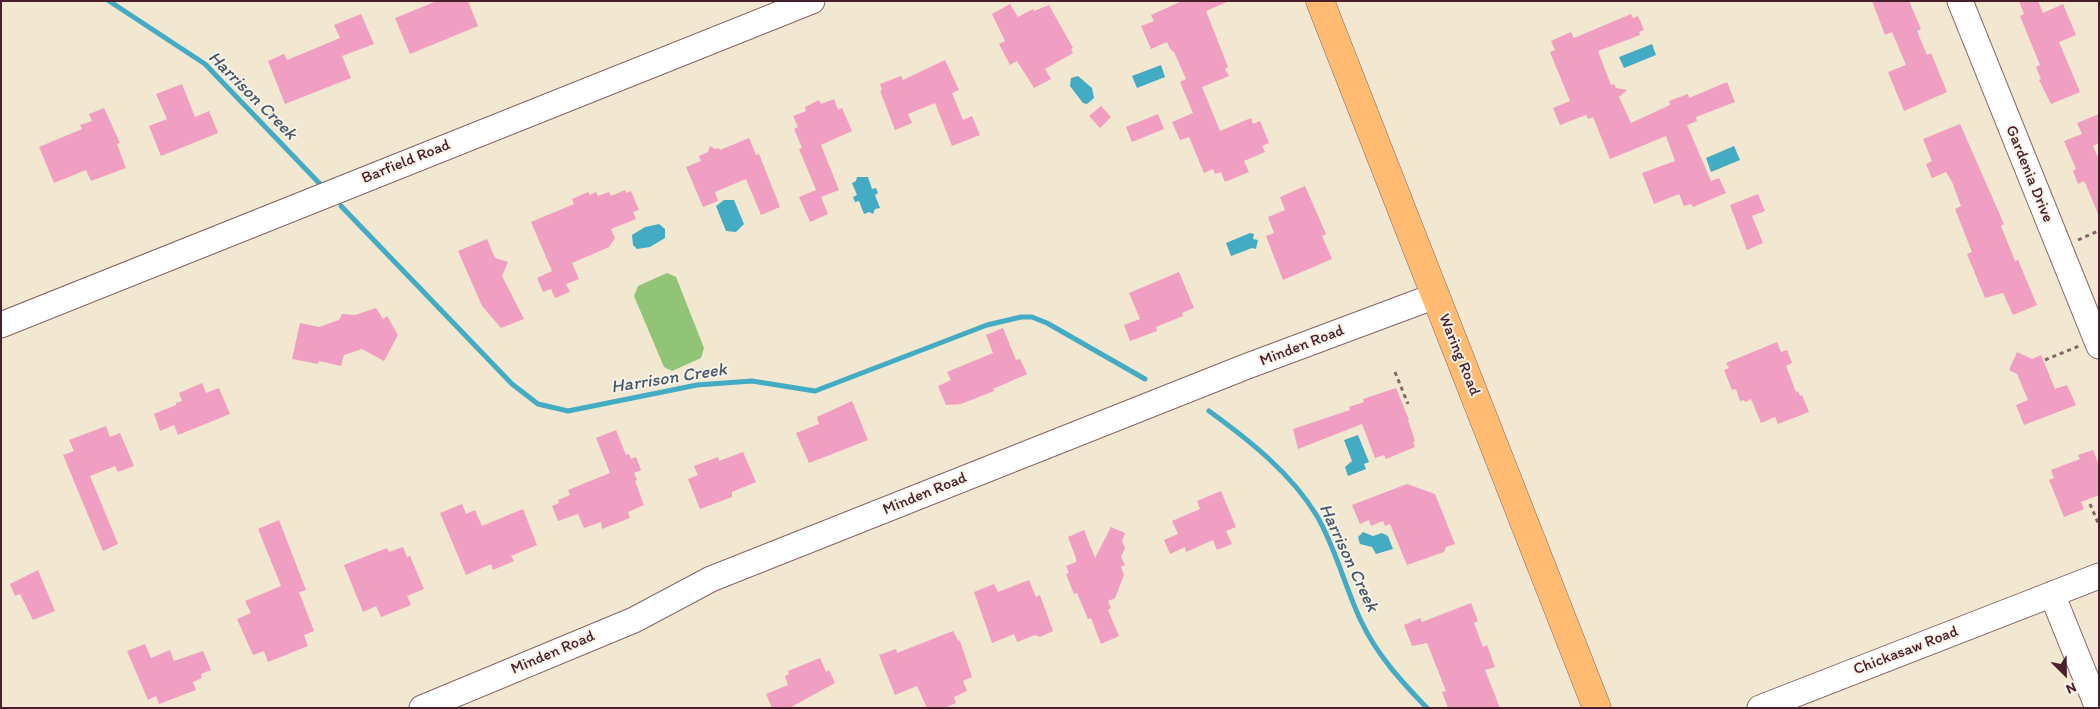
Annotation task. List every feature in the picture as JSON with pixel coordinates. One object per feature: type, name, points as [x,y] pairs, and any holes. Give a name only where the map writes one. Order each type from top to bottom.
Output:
[{"type":"main road","name":"Waring Road","points":[[1320,1],[1597,708]]},
{"type":"street","name":"Barfield Road","points":[[1,325],[812,1]]},
{"type":"street","name":"Gardenia Drive","points":[[1960,1],[2093,315],[2089,346]]},
{"type":"street","name":"Minden Road","points":[[422,708],[634,620],[711,579],[1245,367],[1435,296]]},
{"type":"street","points":[[2098,708],[2052,594],[2099,576]]},
{"type":"street","name":"Chickasaw Road","points":[[1760,708],[2052,594]]},
{"type":"path","points":[[2076,241],[2098,231]]},
{"type":"path","points":[[2045,360],[2089,346]]},
{"type":"path","points":[[1395,372],[1408,404]]},
{"type":"path","points":[[2090,504],[2099,525]]},
{"type":"green space","points":[[667,273],[676,277],[704,348],[701,358],[672,371],[664,367],[634,296],[638,286]]},
{"type":"water","points":[[1652,44],[1656,55],[1624,68],[1619,57]]},
{"type":"water","points":[[1161,65],[1165,77],[1137,88],[1132,76]]},
{"type":"water","points":[[1078,76],[1092,88],[1094,98],[1087,104],[1083,103],[1070,86],[1071,78]]},
{"type":"water","points":[[1734,146],[1740,160],[1711,172],[1706,158]]},
{"type":"water","points":[[857,177],[868,177],[872,189],[876,188],[878,193],[875,195],[880,208],[875,209],[873,214],[869,212],[864,214],[859,201],[855,202],[853,197],[857,195],[852,183],[856,181]]},
{"type":"water","points":[[724,200],[734,200],[744,224],[736,232],[726,231],[716,206]]},
{"type":"water","points":[[659,224],[665,229],[665,238],[650,247],[637,249],[633,245],[632,235],[645,227]]},
{"type":"water","points":[[1250,233],[1254,234],[1253,239],[1258,240],[1256,249],[1252,248],[1231,256],[1226,243]]},
{"type":"water","points":[[1358,435],[1369,462],[1364,464],[1366,469],[1348,476],[1345,467],[1352,461],[1344,440]]},
{"type":"water","points":[[1363,532],[1373,536],[1382,533],[1388,536],[1393,549],[1376,554],[1372,547],[1360,544],[1358,537]]},
{"type":"building","points":[[437,1],[468,1],[478,26],[410,54],[395,18]]},
{"type":"building","points":[[1182,1],[1229,1],[1206,11],[1228,67],[1225,69],[1229,76],[1202,87],[1220,131],[1251,118],[1253,124],[1260,121],[1269,143],[1262,146],[1265,152],[1244,161],[1249,172],[1225,182],[1221,172],[1215,174],[1213,169],[1204,173],[1189,137],[1180,140],[1172,122],[1193,113],[1180,82],[1186,79],[1174,52],[1170,49],[1167,42],[1151,49],[1141,26],[1154,21],[1151,15]]},
{"type":"building","points":[[1872,1],[1909,1],[1921,29],[1917,31],[1927,55],[1931,53],[1947,92],[1904,111],[1888,72],[1906,65],[1892,32],[1885,35]]},
{"type":"building","points":[[2019,1],[2038,1],[2043,13],[2063,4],[2076,35],[2059,42],[2080,92],[2051,104],[2039,80],[2041,79],[2036,67],[2040,65],[2020,16],[2024,14]]},
{"type":"building","points":[[1010,4],[1018,17],[1033,9],[1034,11],[1049,5],[1073,48],[1071,49],[1073,53],[1045,69],[1051,79],[1034,88],[1017,61],[1010,65],[999,44],[1005,41],[992,14]]},
{"type":"building","points":[[361,14],[374,44],[342,56],[351,78],[285,104],[268,61],[284,54],[287,60],[340,38],[334,25]]},
{"type":"building","points":[[1631,14],[1633,18],[1638,16],[1644,30],[1639,32],[1640,35],[1598,51],[1611,85],[1614,84],[1616,88],[1627,90],[1619,97],[1631,123],[1670,105],[1669,101],[1688,94],[1689,98],[1727,82],[1735,102],[1696,117],[1697,121],[1687,125],[1711,181],[1719,178],[1726,193],[1693,207],[1691,204],[1684,206],[1679,194],[1654,204],[1642,173],[1675,161],[1666,136],[1610,159],[1593,117],[1588,119],[1586,115],[1560,125],[1553,108],[1570,101],[1550,52],[1555,50],[1551,41],[1571,32],[1574,38]]},
{"type":"building","points":[[945,60],[959,90],[952,93],[963,120],[972,116],[980,135],[952,146],[935,103],[908,114],[912,123],[895,130],[880,91],[882,90],[880,84],[901,76],[903,80]]},
{"type":"building","points":[[182,84],[195,117],[209,111],[218,133],[161,156],[149,126],[167,119],[156,94]]},
{"type":"building","points":[[834,99],[838,110],[842,108],[852,131],[821,145],[839,190],[821,197],[828,214],[810,222],[799,197],[816,190],[799,149],[802,148],[794,129],[798,127],[793,116],[806,111],[805,107],[819,100],[821,104]]},
{"type":"building","points":[[1101,106],[1111,117],[1100,128],[1089,116]]},
{"type":"building","points":[[104,108],[120,143],[117,144],[126,168],[91,181],[86,170],[54,183],[39,147],[82,129],[80,125],[92,121],[89,114]]},
{"type":"building","points":[[1158,114],[1164,129],[1132,142],[1126,127]]},
{"type":"building","points":[[2099,114],[2099,143],[2093,146],[2099,160],[2098,214],[2084,181],[2078,184],[2073,171],[2076,169],[2064,141],[2082,134],[2077,123]]},
{"type":"building","points":[[1960,124],[2004,224],[2001,226],[2015,261],[2018,260],[2037,305],[2013,315],[2003,293],[1985,298],[1967,254],[1972,252],[1955,209],[1961,206],[1952,182],[1946,172],[1932,178],[1926,164],[1932,161],[1923,139]]},
{"type":"building","points":[[749,138],[756,155],[759,154],[780,207],[761,215],[746,179],[715,192],[718,201],[703,207],[686,167],[701,161],[699,156],[708,152],[710,146],[720,150]]},
{"type":"building","points":[[1305,186],[1326,234],[1322,236],[1332,259],[1283,280],[1266,236],[1274,233],[1268,217],[1285,210],[1280,197]]},
{"type":"building","points":[[625,190],[626,193],[631,191],[639,210],[633,212],[636,219],[611,229],[615,238],[609,247],[572,263],[579,279],[566,284],[570,292],[555,298],[551,289],[543,292],[537,278],[552,271],[531,222],[574,204],[572,199],[588,192],[590,195],[596,192],[598,196],[609,192],[611,196]]},
{"type":"building","points":[[1758,194],[1765,211],[1752,216],[1763,243],[1747,250],[1730,205]]},
{"type":"building","points":[[487,239],[495,258],[508,262],[502,276],[524,319],[501,328],[482,306],[458,251]]},
{"type":"building","points":[[1179,272],[1194,308],[1182,313],[1183,316],[1156,327],[1157,331],[1130,341],[1124,325],[1140,319],[1129,293]]},
{"type":"building","points":[[376,308],[383,319],[387,316],[398,335],[384,361],[362,349],[344,355],[341,366],[319,361],[318,364],[292,359],[300,323],[319,327],[339,320],[342,314],[355,315]]},
{"type":"building","points":[[1003,328],[1016,360],[1020,359],[1027,374],[993,389],[994,391],[961,404],[946,405],[938,386],[951,380],[947,372],[993,353],[986,335]]},
{"type":"building","points":[[1777,342],[1781,352],[1787,350],[1792,363],[1786,366],[1796,392],[1798,391],[1800,396],[1802,395],[1809,412],[1778,424],[1775,417],[1761,423],[1751,399],[1745,402],[1744,400],[1740,401],[1736,389],[1732,390],[1724,370],[1729,368],[1726,363]]},
{"type":"building","points":[[2017,352],[2032,359],[2041,355],[2055,389],[2067,385],[2076,405],[2024,425],[2016,405],[2028,400],[2017,374],[2009,370]]},
{"type":"building","points":[[202,383],[206,393],[219,388],[230,414],[178,435],[174,425],[160,431],[154,414],[176,405],[176,403],[182,401],[179,393]]},
{"type":"building","points":[[1396,388],[1409,420],[1415,447],[1386,459],[1384,455],[1375,458],[1362,424],[1298,449],[1293,429],[1350,410],[1349,407],[1364,402],[1363,399]]},
{"type":"building","points":[[852,401],[868,440],[809,463],[796,433],[819,424],[817,417]]},
{"type":"building","points":[[106,426],[110,437],[120,433],[134,466],[118,472],[115,466],[90,476],[118,544],[103,551],[63,455],[74,451],[69,440]]},
{"type":"building","points":[[616,430],[626,455],[629,454],[631,459],[636,457],[641,470],[634,473],[644,505],[628,512],[630,518],[602,529],[601,522],[584,528],[578,514],[558,521],[552,506],[559,503],[558,500],[570,495],[568,490],[610,473],[596,438]]},
{"type":"building","points":[[2093,450],[2099,465],[2099,495],[2081,502],[2084,509],[2064,517],[2049,480],[2054,478],[2051,470],[2080,459],[2078,455]]},
{"type":"building","points":[[743,452],[756,482],[732,492],[732,497],[700,509],[688,479],[698,475],[694,466],[718,457],[719,461]]},
{"type":"building","points":[[1407,484],[1435,494],[1455,544],[1446,547],[1444,552],[1407,565],[1390,524],[1385,526],[1383,521],[1371,526],[1369,520],[1360,524],[1352,505]]},
{"type":"building","points":[[1221,491],[1236,527],[1226,531],[1232,544],[1217,550],[1213,540],[1186,552],[1185,547],[1170,554],[1164,540],[1178,534],[1172,521],[1200,509],[1197,501]]},
{"type":"building","points":[[462,504],[466,514],[475,510],[482,526],[523,509],[537,545],[511,556],[514,561],[493,570],[491,564],[466,575],[440,513]]},
{"type":"building","points":[[279,520],[306,590],[299,592],[314,631],[304,635],[308,646],[268,662],[264,651],[253,655],[237,619],[251,613],[245,601],[281,586],[258,529]]},
{"type":"building","points":[[1111,527],[1125,533],[1122,541],[1125,548],[1121,557],[1125,565],[1121,567],[1124,575],[1115,598],[1108,601],[1111,608],[1108,610],[1119,636],[1101,644],[1091,618],[1088,619],[1077,593],[1074,594],[1066,574],[1069,573],[1066,566],[1076,562],[1068,537],[1084,530],[1095,558]]},
{"type":"building","points":[[403,547],[407,557],[410,556],[424,589],[407,596],[411,605],[381,617],[376,606],[363,612],[344,565],[387,548],[389,552]]},
{"type":"building","points":[[38,570],[55,611],[33,620],[20,594],[15,596],[10,584]]},
{"type":"building","points":[[1029,580],[1036,597],[1040,595],[1053,631],[1040,637],[1035,635],[1017,642],[1014,634],[992,643],[974,592],[994,584],[998,592]]},
{"type":"building","points":[[1471,603],[1478,621],[1474,623],[1483,647],[1487,645],[1495,667],[1485,670],[1500,708],[1448,708],[1442,692],[1446,691],[1427,643],[1412,646],[1404,625],[1420,618],[1422,622]]},
{"type":"building","points":[[953,631],[960,641],[972,677],[963,681],[967,691],[954,697],[956,703],[944,708],[927,708],[917,686],[895,695],[879,655],[896,649],[897,653]]},
{"type":"building","points":[[145,644],[151,658],[170,650],[174,661],[203,651],[211,670],[201,674],[202,678],[193,682],[196,690],[159,704],[156,696],[148,700],[127,651]]},
{"type":"building","points":[[820,658],[826,672],[829,670],[835,683],[789,708],[772,708],[766,694],[788,685],[785,676],[789,674],[788,671]]},
{"type":"waterway","name":"Harrison Creek","points":[[109,1],[205,64],[320,184]]},
{"type":"waterway","name":"Harrison Creek","points":[[341,206],[512,384],[538,404],[568,411],[697,385],[752,381],[815,391],[987,325],[1021,317],[1032,317],[1047,323],[1145,379]]},
{"type":"waterway","name":"Harrison Creek","points":[[1209,411],[1268,458],[1307,500],[1330,542],[1355,608],[1367,633],[1390,667],[1427,708]]}]
